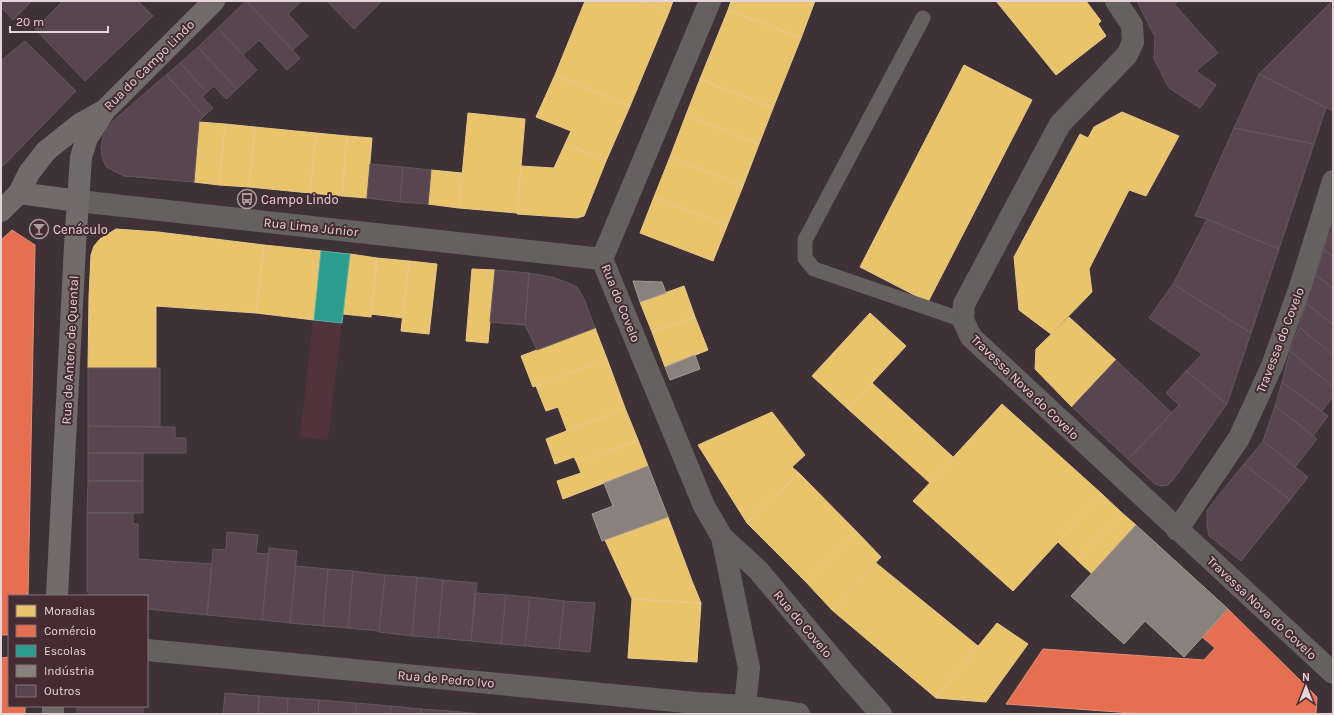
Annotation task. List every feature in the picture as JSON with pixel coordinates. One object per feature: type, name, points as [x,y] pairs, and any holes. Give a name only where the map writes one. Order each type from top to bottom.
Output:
[{"type":"street","name":"Rua do Campo Lindo","points":[[1,211],[19,193],[29,173],[46,151],[80,124],[105,110],[214,1]]},
{"type":"street","name":"Rua do Covelo","points":[[710,1],[602,259],[704,506],[722,537],[758,570],[881,714]]},
{"type":"street","name":"Travessa Nova do Covelo","points":[[1116,1],[1132,25],[1133,42],[1127,55],[1060,124],[964,304],[963,320],[971,337],[1177,530],[1333,673]]},
{"type":"street","name":"Rua de Antero de Quental","points":[[57,595],[81,157],[87,138],[105,110]]},
{"type":"street","name":"Travessa do Covelo","points":[[1177,530],[1239,438],[1272,366],[1300,287],[1333,181]]},
{"type":"street","name":"Rua Lima Júnior","points":[[19,193],[78,201],[602,259]]},
{"type":"street","name":"Rua do Covelo","points":[[722,537],[749,668],[744,710]]},
{"type":"street","name":"Rua de Pedro Ivo","points":[[148,650],[696,703],[744,710]]},
{"type":"street","points":[[744,710],[799,714]]},
{"type":"lane","points":[[923,18],[805,240],[805,258],[814,269],[963,320]]},
{"type":"shaded area","points":[[321,251],[350,254],[328,440],[300,437]]},
{"type":"building: Moradias","points":[[585,1],[642,1],[669,12],[630,106],[555,75]]},
{"type":"building: Moradias","points":[[642,1],[673,1],[669,12]]},
{"type":"building: Moradias","points":[[731,1],[815,1],[801,38],[728,10]]},
{"type":"building: Moradias","points":[[996,1],[1086,1],[1101,21],[1098,24],[1106,36],[1056,75]]},
{"type":"building: Moradias","points":[[728,10],[801,38],[773,108],[700,79]]},
{"type":"building: Moradias","points":[[964,65],[1032,100],[928,302],[860,267]]},
{"type":"building: Moradias","points":[[555,75],[630,106],[606,161],[565,144],[571,131],[536,117]]},
{"type":"building: Moradias","points":[[700,79],[773,108],[759,144],[686,115]]},
{"type":"building: Moradias","points":[[1122,112],[1179,136],[1146,196],[1129,190],[1089,269],[1092,292],[1051,334],[1019,310],[1014,257],[1080,134],[1088,138],[1094,127]]},
{"type":"building: Moradias","points":[[468,113],[525,119],[517,213],[459,208]]},
{"type":"building: Moradias","points":[[686,115],[759,144],[743,186],[670,157]]},
{"type":"building: Moradias","points":[[199,122],[225,124],[219,185],[194,182]]},
{"type":"building: Moradias","points":[[225,124],[255,127],[249,187],[219,185]]},
{"type":"building: Moradias","points":[[255,127],[316,133],[310,193],[249,187]]},
{"type":"building: Moradias","points":[[316,133],[347,136],[342,196],[310,193]]},
{"type":"building: Moradias","points":[[347,136],[372,138],[367,198],[342,196]]},
{"type":"building: Moradias","points":[[565,144],[606,161],[584,216],[577,218],[517,214],[521,166],[554,168]]},
{"type":"building: Moradias","points":[[670,157],[743,186],[727,226],[654,197]]},
{"type":"building: Moradias","points":[[431,170],[462,173],[459,208],[428,204]]},
{"type":"building: Moradias","points":[[654,197],[727,226],[713,261],[640,233]]},
{"type":"building: Moradias","points":[[116,229],[158,232],[264,245],[256,313],[156,306],[156,368],[88,368],[91,255],[94,246],[100,239]]},
{"type":"building: Moradias","points":[[264,245],[321,251],[314,320],[256,313]]},
{"type":"building: Moradias","points":[[350,254],[377,258],[371,317],[343,314]]},
{"type":"building: Moradias","points":[[377,258],[409,261],[403,318],[371,314]]},
{"type":"building: Moradias","points":[[409,261],[437,264],[429,334],[401,331]]},
{"type":"building: Moradias","points":[[472,269],[495,270],[488,343],[466,341]]},
{"type":"building: Moradias","points":[[684,286],[695,317],[652,332],[640,302]]},
{"type":"building: Moradias","points":[[870,313],[906,346],[848,409],[812,376]]},
{"type":"building: Moradias","points":[[695,317],[708,350],[665,367],[652,332]]},
{"type":"building: Moradias","points":[[1069,317],[1116,360],[1072,407],[1035,369],[1036,349]]},
{"type":"building: Moradias","points":[[595,328],[607,359],[533,387],[521,356]]},
{"type":"building: Moradias","points":[[607,359],[625,408],[567,431],[558,407],[546,411],[536,386]]},
{"type":"building: Moradias","points":[[872,383],[953,457],[930,483],[848,409]]},
{"type":"building: Moradias","points":[[1002,404],[1102,494],[1013,591],[913,501]]},
{"type":"building: Moradias","points":[[625,408],[638,440],[577,463],[574,457],[555,464],[546,439]]},
{"type":"building: Moradias","points":[[772,412],[805,455],[792,467],[799,473],[747,523],[698,445]]},
{"type":"building: Moradias","points":[[638,440],[648,466],[563,499],[557,481],[581,473],[577,463]]},
{"type":"building: Moradias","points":[[799,473],[857,532],[806,582],[747,523]]},
{"type":"building: Moradias","points":[[1102,494],[1121,512],[1077,560],[1058,542]]},
{"type":"building: Moradias","points":[[1121,512],[1136,525],[1092,574],[1077,560]]},
{"type":"building: Moradias","points":[[668,517],[701,603],[632,599],[605,540]]},
{"type":"building: Moradias","points":[[857,532],[881,557],[832,610],[806,582]]},
{"type":"building: Moradias","points":[[876,563],[978,646],[936,698],[832,610]]},
{"type":"building: Moradias","points":[[632,599],[701,603],[697,662],[628,658]]},
{"type":"building: Moradias","points":[[997,623],[1028,644],[986,702],[936,698]]},
{"type":"building: Comércio","points":[[12,230],[35,245],[28,595],[8,595],[8,635],[1,635],[1,240]]},
{"type":"building: Comércio","points":[[1228,609],[1317,697],[1316,714],[1146,714],[1006,704],[1043,649],[1204,660],[1215,648],[1202,637]]},
{"type":"building: Comércio","points":[[8,657],[8,707],[25,707],[25,714],[1,714],[1,658]]},
{"type":"building: Escolas","points":[[321,251],[350,254],[342,323],[314,320]]},
{"type":"building: Indústria","points":[[633,281],[662,282],[666,293],[640,302]]},
{"type":"building: Indústria","points":[[695,355],[700,369],[670,380],[665,367]]},
{"type":"building: Indústria","points":[[648,466],[668,517],[602,541],[592,514],[613,506],[604,483]]},
{"type":"building: Indústria","points":[[1136,525],[1228,609],[1184,657],[1145,621],[1124,644],[1071,596]]},
{"type":"building: Outros","points":[[1,1],[32,1],[13,20],[1,7]]},
{"type":"building: Outros","points":[[63,1],[138,1],[153,16],[85,81],[35,29]]},
{"type":"building: Outros","points":[[246,1],[302,1],[288,14],[308,36],[293,50]]},
{"type":"building: Outros","points":[[246,1],[300,58],[287,70],[259,40],[243,55],[218,28]]},
{"type":"building: Outros","points":[[327,1],[379,1],[381,2],[354,29]]},
{"type":"building: Outros","points":[[1137,1],[1178,1],[1174,4],[1218,53],[1196,71],[1216,85],[1200,108],[1169,88],[1154,59],[1155,37]]},
{"type":"building: Outros","points":[[1333,1],[1333,111],[1259,74]]},
{"type":"building: Outros","points":[[218,28],[257,70],[237,89],[198,47]]},
{"type":"building: Outros","points":[[25,41],[76,91],[1,168],[1,59],[2,60]]},
{"type":"building: Outros","points":[[198,47],[237,89],[226,99],[214,86],[207,92],[180,63]]},
{"type":"building: Outros","points":[[180,63],[207,92],[202,97],[213,108],[204,116],[166,75]]},
{"type":"building: Outros","points":[[1259,74],[1326,108],[1314,144],[1234,128]]},
{"type":"building: Outros","points":[[166,75],[204,116],[199,121],[194,182],[124,176],[106,167],[102,157],[101,146],[107,128],[114,120]]},
{"type":"building: Outros","points":[[1234,128],[1314,144],[1279,249],[1207,219],[1195,216]]},
{"type":"building: Outros","points":[[370,164],[403,167],[400,202],[367,198]]},
{"type":"building: Outros","points":[[403,167],[431,170],[428,204],[400,202]]},
{"type":"building: Outros","points":[[1333,209],[1333,256],[1324,250]]},
{"type":"building: Outros","points":[[1207,219],[1279,249],[1251,333],[1173,284]]},
{"type":"building: Outros","points":[[1324,250],[1333,256],[1333,288],[1315,275]]},
{"type":"building: Outros","points":[[495,270],[529,273],[525,325],[490,322]]},
{"type":"building: Outros","points":[[529,273],[551,277],[577,287],[584,299],[595,328],[537,350],[525,325]]},
{"type":"building: Outros","points":[[1315,275],[1333,288],[1333,325],[1306,303]]},
{"type":"building: Outros","points":[[1173,284],[1251,333],[1227,404],[1186,371],[1202,354],[1149,318]]},
{"type":"building: Outros","points":[[1306,303],[1333,325],[1333,355],[1299,327]]},
{"type":"building: Outros","points":[[1299,327],[1333,355],[1333,387],[1290,351]]},
{"type":"building: Outros","points":[[1290,351],[1333,387],[1333,397],[1322,411],[1282,382]]},
{"type":"building: Outros","points":[[1116,360],[1172,413],[1128,459],[1072,407]]},
{"type":"building: Outros","points":[[88,368],[160,368],[160,427],[88,426]]},
{"type":"building: Outros","points":[[1186,371],[1227,404],[1173,480],[1168,485],[1160,486],[1155,484],[1128,459],[1179,405],[1166,393]]},
{"type":"building: Outros","points":[[1282,382],[1328,416],[1313,436],[1275,406]]},
{"type":"building: Outros","points":[[1275,406],[1317,439],[1295,467],[1263,441]]},
{"type":"building: Outros","points":[[88,426],[175,427],[175,438],[186,438],[186,453],[88,453]]},
{"type":"building: Outros","points":[[1263,441],[1308,477],[1290,500],[1244,464]]},
{"type":"building: Outros","points":[[88,453],[143,453],[143,481],[88,481]]},
{"type":"building: Outros","points":[[1244,464],[1290,500],[1241,561],[1209,536],[1207,510]]},
{"type":"building: Outros","points":[[88,481],[143,481],[143,513],[87,513]]},
{"type":"building: Outros","points":[[87,513],[133,513],[133,524],[138,524],[138,559],[212,564],[207,615],[148,609],[148,595],[89,595],[87,591]]},
{"type":"building: Outros","points":[[227,532],[258,535],[256,553],[269,554],[262,620],[207,615],[213,549],[226,550]]},
{"type":"building: Outros","points":[[269,548],[297,551],[290,623],[262,620]]},
{"type":"building: Outros","points":[[296,566],[328,569],[323,626],[290,623]]},
{"type":"building: Outros","points":[[328,569],[353,571],[348,628],[323,626]]},
{"type":"building: Outros","points":[[353,571],[385,575],[379,631],[348,628]]},
{"type":"building: Outros","points":[[385,575],[417,577],[412,636],[379,632]]},
{"type":"building: Outros","points":[[417,577],[443,580],[438,638],[412,636]]},
{"type":"building: Outros","points":[[443,580],[477,583],[471,641],[438,638]]},
{"type":"building: Outros","points":[[475,593],[506,595],[501,644],[471,641]]},
{"type":"building: Outros","points":[[506,595],[530,597],[525,646],[501,644]]},
{"type":"building: Outros","points":[[530,597],[564,601],[559,649],[525,646]]},
{"type":"building: Outros","points":[[564,601],[595,603],[590,652],[559,649]]},
{"type":"building: Outros","points":[[225,693],[259,696],[258,714],[223,714]]},
{"type":"building: Outros","points":[[259,696],[288,698],[287,714],[258,714]]},
{"type":"building: Outros","points":[[288,698],[319,700],[318,714],[287,714]]},
{"type":"building: Outros","points":[[319,700],[356,703],[356,714],[318,714]]},
{"type":"building: Outros","points":[[356,703],[391,706],[390,714],[356,714]]},
{"type":"building: Outros","points":[[391,706],[421,709],[421,714],[390,714]]},
{"type":"building: Outros","points":[[77,707],[143,707],[143,714],[77,714]]},
{"type":"building: Outros","points":[[421,709],[450,711],[450,714],[421,714]]},
{"type":"building: Outros","points":[[450,711],[482,714],[450,714]]},
{"type":"place","name":"Campo Lindo","points":[[247,199]]},
{"type":"place","name":"Cenáculo","points":[[39,229]]}]
